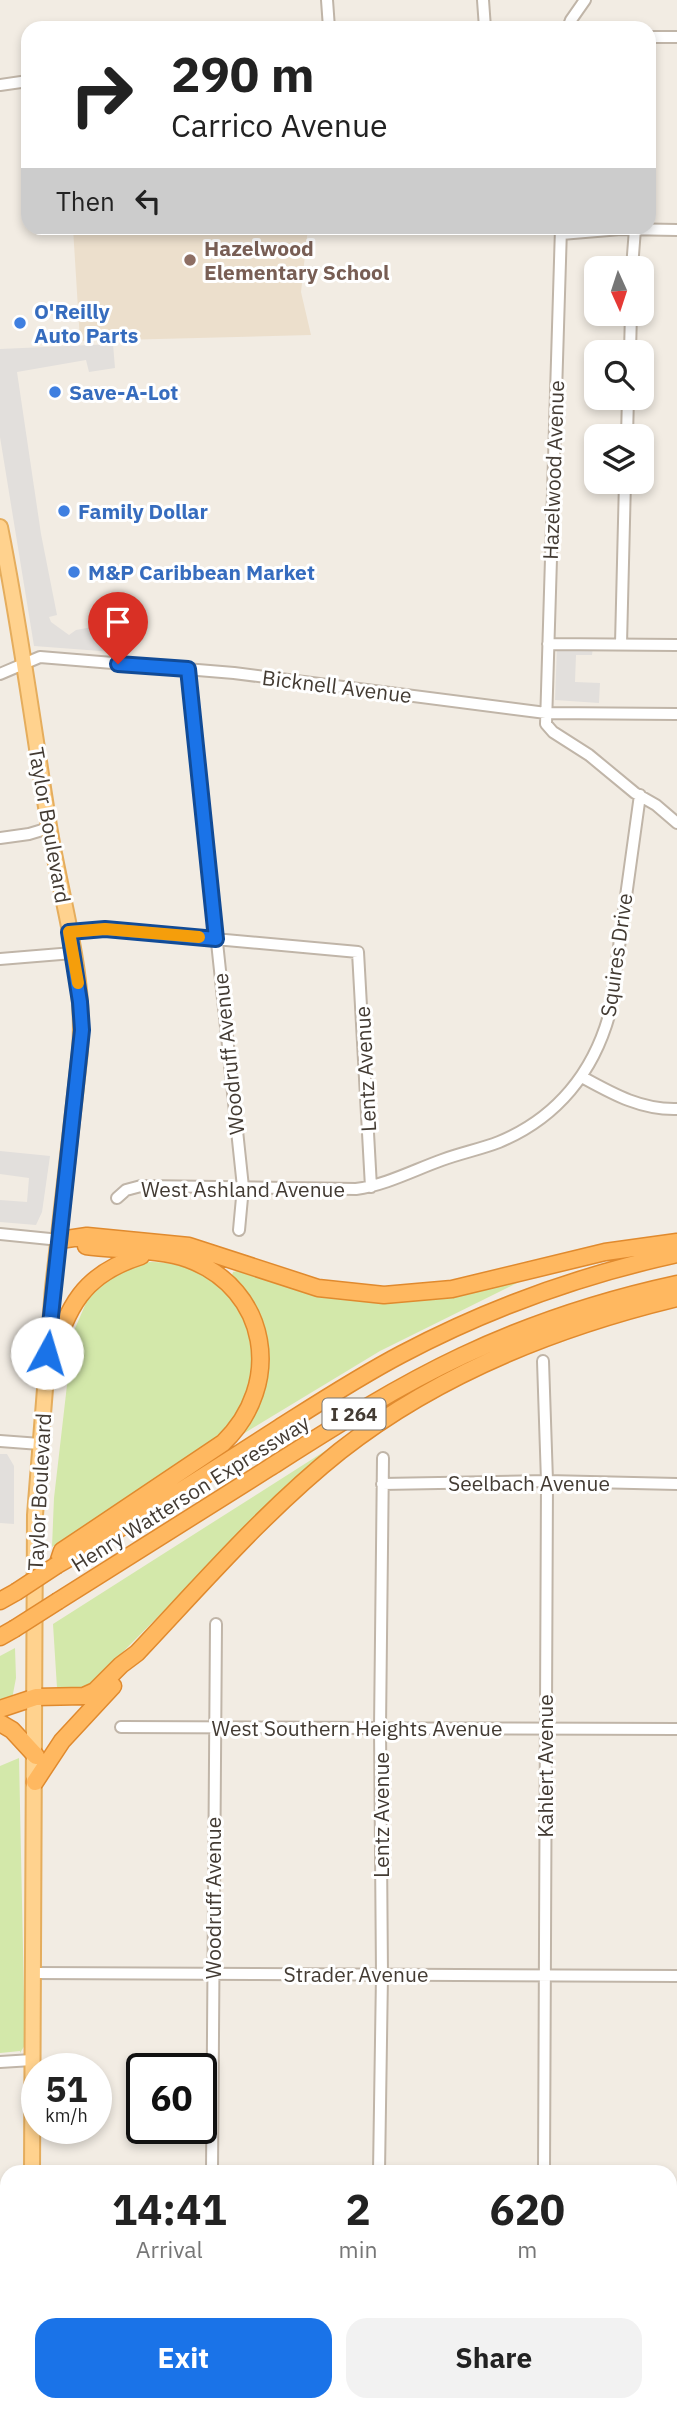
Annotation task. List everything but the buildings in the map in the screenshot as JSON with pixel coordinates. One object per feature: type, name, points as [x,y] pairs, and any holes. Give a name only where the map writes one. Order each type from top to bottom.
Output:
[{"type":"highway","points":[[60,1240],[87,1236],[189,1246],[317,1288],[384,1295],[452,1289],[605,1252],[677,1241]]},
{"type":"highway","points":[[57,1566],[62,1551],[223,1443],[241,1424],[257,1391],[261,1366],[260,1341],[250,1313],[222,1278],[202,1265],[186,1258],[81,1246],[60,1240]]},
{"type":"highway","points":[[45,1375],[66,1319],[87,1286],[98,1275],[117,1264],[150,1253]]},
{"type":"highway","name":"Henry Watterson Expressway","points":[[0,1601],[402,1354],[520,1300],[579,1279],[677,1254]]},
{"type":"highway","name":"Henry Watterson Expressway","points":[[7,1633],[341,1422],[420,1377],[549,1320],[608,1301],[677,1284]]},
{"type":"highway","points":[[0,1709],[36,1697],[84,1696],[95,1691],[121,1665],[137,1654],[286,1497],[368,1430],[430,1391],[493,1360],[579,1326],[677,1298]]},
{"type":"highway","points":[[35,1782],[62,1741],[128,1670],[137,1654]]},
{"type":"highway","points":[[0,1723],[12,1730],[36,1756]]},
{"type":"main road","name":"Taylor Boulevard","points":[[0,527],[49,828],[73,953],[82,1030],[45,1375],[34,1560],[36,1756],[32,2053]]},
{"type":"main road","name":"Taylor Boulevard","points":[[32,2144],[32,2165]]},
{"type":"street","points":[[327,0],[328,21]]},
{"type":"street","points":[[483,0],[484,21]]},
{"type":"street","points":[[571,21],[585,0]]},
{"type":"street","points":[[656,37],[677,37]]},
{"type":"street","points":[[0,85],[21,82]]},
{"type":"street","points":[[656,230],[677,230]]},
{"type":"street","name":"Hazelwood Avenue","points":[[545,713],[561,235]]},
{"type":"street","points":[[633,256],[635,235]]},
{"type":"street","points":[[621,644],[625,494]]},
{"type":"street","points":[[548,643],[677,645]]},
{"type":"street","name":"Bicknell Avenue","points":[[0,674],[40,657],[302,681],[545,713],[677,714]]},
{"type":"street","name":"Woodruff Avenue","points":[[188,669],[243,1187],[239,1230]]},
{"type":"street","points":[[545,713],[546,724],[554,732],[589,755],[677,823]]},
{"type":"street","name":"Squires Drive","points":[[372,1187],[498,1142],[516,1133],[548,1114],[582,1077],[596,1053],[610,1012],[640,795]]},
{"type":"street","points":[[0,838],[49,828]]},
{"type":"street","points":[[69,932],[105,929],[216,939]]},
{"type":"street","name":"Lentz Avenue","points":[[216,939],[358,952],[372,1187]]},
{"type":"street","points":[[0,959],[73,953]]},
{"type":"street","points":[[582,1077],[632,1102],[656,1108],[677,1109]]},
{"type":"street","name":"West Ashland Avenue","points":[[117,1198],[126,1190],[141,1186],[372,1187]]},
{"type":"street","points":[[0,1234],[60,1240]]},
{"type":"street","name":"Kahlert Avenue","points":[[543,1361],[547,1481],[544,2165]]},
{"type":"street","points":[[0,1441],[40,1444]]},
{"type":"street","name":"Lentz Avenue","points":[[379,2165],[383,1458]]},
{"type":"street","name":"Seelbach Avenue","points":[[382,1484],[547,1481],[677,1484]]},
{"type":"street","name":"Woodruff Avenue","points":[[212,2165],[216,1624]]},
{"type":"street","name":"West Southern Heights Avenue","points":[[121,1727],[677,1729]]},
{"type":"street","name":"Strader Avenue","points":[[34,1973],[677,1976]]},
{"type":"street","points":[[0,2062],[21,2061]]},
{"type":"shaded area","name":"Hazelwood Elementary School","points":[[73,235],[307,235],[301,292],[311,335],[80,341]]},
{"type":"shaded area","points":[[113,344],[115,368],[89,372],[86,360],[17,372],[41,534],[57,615],[49,617],[51,622],[69,635],[76,630],[109,624],[128,626],[127,653],[34,646],[0,437],[0,349]]},
{"type":"shaded area","points":[[593,646],[592,655],[576,655],[575,682],[600,683],[599,703],[555,700],[557,647]]},
{"type":"shaded area","points":[[0,1151],[50,1156],[42,1212],[36,1225],[0,1222],[0,1200],[27,1202],[29,1178],[0,1174]]},
{"type":"shaded area","points":[[0,1454],[7,1454],[14,1466],[14,1524],[0,1523]]},
{"type":"green space","points":[[149,1262],[177,1265],[202,1275],[223,1291],[239,1311],[249,1335],[253,1360],[250,1387],[239,1414],[217,1438],[52,1547],[54,1498],[73,1333],[85,1300],[122,1271]]},
{"type":"green space","points":[[241,1270],[393,1301],[447,1297],[521,1281],[380,1351],[243,1434],[259,1405],[268,1374],[269,1359],[264,1327],[257,1311],[232,1275],[233,1272]]},
{"type":"green space","points":[[336,1444],[260,1514],[90,1685],[68,1692],[57,1688],[53,1624]]},
{"type":"green space","points":[[15,1648],[16,1678],[12,1699],[0,1703],[0,1656]]},
{"type":"green space","points":[[19,1758],[25,2045],[20,2053],[0,2053],[0,1766]]},
{"type":"slow traffic","points":[[78,983],[69,932],[105,929],[199,937]]},
{"type":"place","name":"Hazelwood Elementary School","points":[[190,260]]},
{"type":"place","name":"O'Reilly Auto Parts","points":[[20,323]]},
{"type":"place","name":"Save-A-Lot","points":[[55,392]]},
{"type":"place","name":"Family Dollar","points":[[64,511]]},
{"type":"place","name":"M&P Caribbean Market","points":[[74,572]]},
{"type":"route","points":[[47,1353],[82,1030],[69,932],[105,929],[216,939],[188,669],[118,664]]}]
